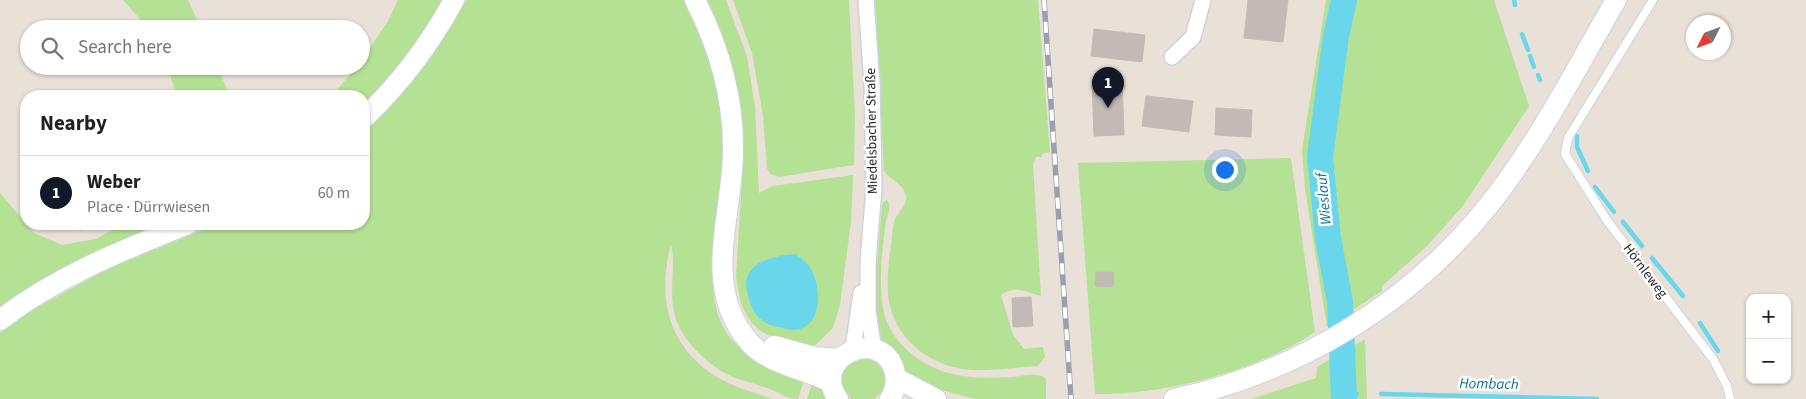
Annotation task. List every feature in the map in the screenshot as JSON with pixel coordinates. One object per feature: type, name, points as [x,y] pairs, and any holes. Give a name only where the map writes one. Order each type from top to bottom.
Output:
[{"type":"main road","points":[[370,112],[402,78],[431,38],[454,0]]},
{"type":"main road","points":[[694,0],[713,41],[724,78],[731,117],[733,153],[730,205],[721,270],[726,304],[732,319],[751,344],[765,355],[834,391]]},
{"type":"main road","points":[[1174,399],[1236,383],[1306,354],[1386,305],[1454,244],[1488,206],[1517,166],[1550,114],[1616,0]]},
{"type":"main road","points":[[0,320],[45,289],[103,258],[173,230]]},
{"type":"main road","points":[[740,330],[791,352],[844,355],[866,348],[874,350],[889,361],[896,378],[895,387],[890,399]]},
{"type":"main road","points":[[834,391],[833,370],[844,355]]},
{"type":"main road","points":[[896,378],[936,399]]},
{"type":"street","name":"Miedelsbacher Straße","points":[[866,0],[872,84],[874,188],[868,262]]},
{"type":"street","points":[[1172,57],[1193,37],[1203,0]]},
{"type":"street","points":[[868,262],[868,312],[874,350]]},
{"type":"street","points":[[844,355],[854,342],[860,298],[868,262]]},
{"type":"lane","name":"Hörnleweg","points":[[1653,0],[1568,138],[1565,154],[1608,222],[1713,360],[1727,386],[1730,399]]},
{"type":"green space","points":[[123,0],[188,0],[197,20],[141,20]]},
{"type":"green space","points":[[398,0],[445,0],[421,40],[370,99],[370,90],[337,90],[350,75],[370,75],[370,48],[388,21]]},
{"type":"green space","points":[[466,0],[684,0],[708,57],[723,116],[725,157],[713,261],[713,288],[718,313],[728,334],[745,351],[805,377],[798,399],[785,397],[732,376],[710,363],[687,340],[681,331],[674,312],[671,244],[665,282],[666,300],[676,334],[686,350],[699,364],[722,380],[773,399],[0,399],[0,333],[14,320],[109,268],[203,230],[370,230],[370,126],[407,87],[444,36]]},
{"type":"green space","points":[[703,0],[726,0],[747,56],[755,107],[759,193],[773,186],[853,175],[851,222],[840,305],[833,328],[810,350],[779,340],[757,328],[744,309],[739,295],[736,276],[743,162],[739,106]]},
{"type":"green space","points":[[733,0],[849,0],[855,115],[854,165],[779,177],[770,174],[767,168],[763,116],[752,53]]},
{"type":"green space","points":[[875,0],[1038,0],[1050,152],[1042,154],[1042,157],[1036,157],[1033,164],[1041,296],[1016,290],[1011,290],[1001,295],[1013,335],[1024,349],[1043,347],[1045,357],[1038,366],[974,370],[946,365],[921,352],[902,332],[895,320],[890,306],[888,281],[892,230],[894,221],[906,199],[903,188],[884,171]]},
{"type":"green space","points":[[1326,0],[1494,0],[1529,106],[1463,206],[1426,247],[1382,286],[1382,291],[1327,327],[1305,189],[1302,150]]},
{"type":"green space","points":[[170,75],[221,75],[227,90],[175,90]]},
{"type":"green space","points":[[1291,158],[1315,332],[1267,358],[1210,378],[1150,390],[1095,394],[1078,163]]},
{"type":"green space","points":[[0,193],[20,217],[20,230],[31,230],[34,233],[62,245],[96,239],[113,230],[159,230],[0,311]]},
{"type":"green space","points":[[887,200],[889,213],[883,243],[881,291],[885,318],[897,339],[920,360],[944,372],[983,378],[1042,376],[1046,379],[1046,399],[974,399],[931,387],[907,373],[893,351],[880,338],[873,312],[882,207],[883,202]]},
{"type":"green space","points":[[1365,339],[1367,399],[1251,399],[1316,378],[1317,367]]},
{"type":"green space","points":[[863,358],[875,362],[881,368],[885,380],[881,392],[871,400],[855,400],[851,398],[845,392],[841,380],[845,368],[851,362]]},
{"type":"green space","points":[[813,381],[820,386],[827,399],[807,399]]},
{"type":"water","points":[[795,254],[807,263],[812,271],[816,281],[818,302],[816,313],[811,321],[804,327],[794,330],[770,325],[759,317],[751,305],[746,282],[752,270],[762,262],[782,255]]},
{"type":"building","points":[[1248,0],[1288,0],[1283,42],[1244,38]]},
{"type":"building","points":[[1094,29],[1145,35],[1142,62],[1091,56]]},
{"type":"building","points":[[1122,79],[1124,135],[1094,136],[1092,80]]},
{"type":"building","points":[[1146,96],[1193,101],[1189,132],[1142,126]]},
{"type":"building","points":[[1216,108],[1252,110],[1251,137],[1215,135]]},
{"type":"building","points":[[1096,272],[1114,272],[1113,287],[1095,286]]},
{"type":"building","points":[[1031,297],[1033,326],[1013,327],[1012,298]]},
{"type":"waterway","name":"Wieslauf","points":[[1344,0],[1336,36],[1320,157],[1328,238],[1340,302],[1344,399]]},
{"type":"waterway","points":[[1514,0],[1515,5]]},
{"type":"waterway","points":[[1522,34],[1528,50]]},
{"type":"waterway","points":[[1530,56],[1534,67]]},
{"type":"waterway","points":[[1538,75],[1540,80]]},
{"type":"waterway","points":[[1577,136],[1577,147],[1588,171]]},
{"type":"waterway","points":[[1595,187],[1614,212]]},
{"type":"waterway","points":[[1623,222],[1642,246]]},
{"type":"waterway","points":[[1652,258],[1683,296]]},
{"type":"waterway","points":[[1700,323],[1718,351]]},
{"type":"waterway","name":"Hombach","points":[[1344,394],[1357,394]]},
{"type":"waterway","name":"Hombach","points":[[1381,394],[1597,399]]},
{"type":"railway","points":[[1044,0],[1071,399]]},
{"type":"place","name":"Weber","points":[[1108,108]]}]
